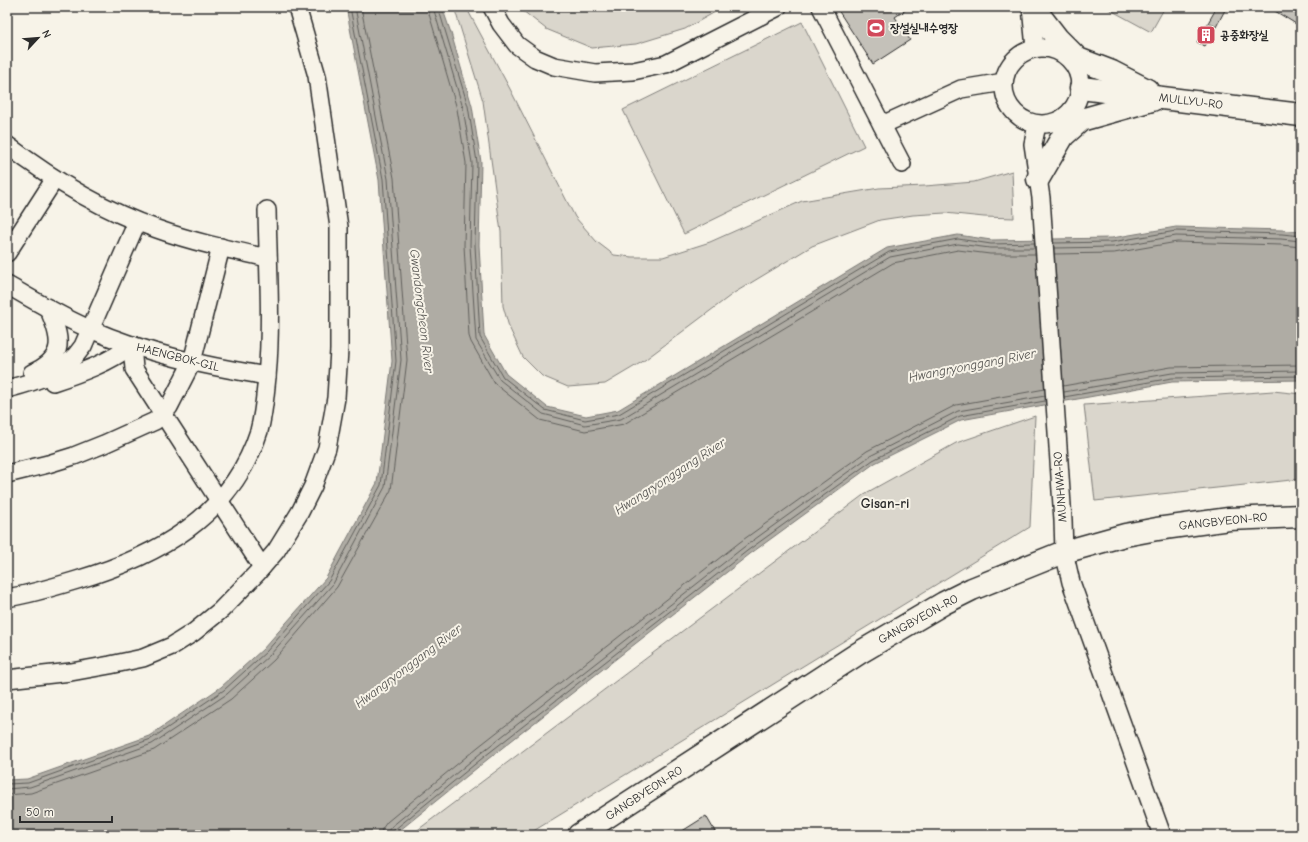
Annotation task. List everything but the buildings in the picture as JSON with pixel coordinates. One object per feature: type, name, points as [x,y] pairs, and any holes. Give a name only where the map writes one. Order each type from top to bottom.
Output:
[{"type":"main road","points":[[1032,7],[1057,38],[1078,59],[1112,72],[1161,97]]},
{"type":"main road","name":"MULLYU-RO","points":[[1081,88],[1301,115]]},
{"type":"main road","points":[[1039,188],[1062,136],[1081,120],[1161,97]]},
{"type":"main road","name":"GANGBYEON-RO","points":[[579,835],[858,653],[944,603],[972,589],[1064,552],[1125,535],[1185,524],[1229,519],[1301,516]]},
{"type":"street","points":[[7,679],[71,672],[143,658],[160,652],[194,632],[221,610],[276,551],[289,531],[313,486],[326,448],[336,398],[339,350],[339,227],[317,76],[297,7]]},
{"type":"street","points":[[492,7],[501,24],[517,45],[535,58],[554,66],[595,73],[633,71],[666,64],[778,7]]},
{"type":"street","points":[[821,7],[902,164]]},
{"type":"street","points":[[1032,7],[1035,48]]},
{"type":"street","points":[[1035,48],[1046,48],[1058,51],[1067,57],[1075,66],[1079,76],[1081,88],[1078,100],[1072,111],[1063,119],[1052,124],[1038,125],[1027,122],[1017,116],[1009,106],[1004,95],[1004,82],[1007,70],[1014,60],[1023,52],[1035,48]]},
{"type":"street","points":[[882,125],[960,88],[1004,82]]},
{"type":"street","name":"MUNHWA-RO","points":[[1038,125],[1033,144],[1039,188],[1064,552],[1071,582],[1162,835]]},
{"type":"street","points":[[7,145],[54,180],[113,212],[165,232],[221,248],[268,258]]},
{"type":"street","points":[[7,253],[54,180]]},
{"type":"street","points":[[7,598],[35,592],[93,575],[150,553],[184,532],[199,520],[219,501],[237,478],[254,444],[263,414],[269,351],[267,210]]},
{"type":"street","points":[[7,389],[43,378],[56,372],[76,357],[91,330],[137,222]]},
{"type":"street","points":[[7,474],[74,456],[155,421],[163,414],[169,407],[192,362],[221,248]]},
{"type":"street","name":"HAENGBOK-GIL","points":[[7,284],[48,308],[91,330],[132,345],[176,359],[267,376]]},
{"type":"street","points":[[7,385],[45,367],[54,357],[58,346],[58,335],[48,308]]},
{"type":"street","points":[[132,345],[134,369],[262,567]]},
{"type":"street","points":[[7,389],[52,382],[76,374],[121,353],[132,345]]},
{"type":"shaded area","points":[[454,7],[466,7],[510,89],[575,217],[597,242],[614,255],[632,257],[663,257],[710,242],[802,201],[879,188],[974,182],[1012,171],[1014,218],[945,213],[913,215],[880,220],[812,246],[734,293],[642,362],[605,384],[568,387],[542,376],[523,357],[509,327],[503,306],[501,232],[483,101]]},
{"type":"shaded area","points":[[518,7],[724,7],[685,29],[636,44],[592,48],[546,29]]},
{"type":"shaded area","points":[[1105,7],[1165,7],[1151,32]]},
{"type":"shaded area","points":[[802,22],[864,146],[684,234],[623,110]]},
{"type":"shaded area","points":[[1273,391],[1301,394],[1301,479],[1095,501],[1084,405]]},
{"type":"shaded area","points":[[1035,416],[1030,527],[527,835],[411,835],[866,493],[956,443]]},
{"type":"water","points":[[346,7],[442,7],[472,106],[481,162],[479,245],[484,335],[506,374],[547,407],[586,416],[618,410],[887,248],[958,235],[991,240],[1112,238],[1176,227],[1282,230],[1301,232],[1301,380],[1172,382],[961,420],[875,463],[750,554],[488,759],[394,835],[7,835],[7,780],[27,779],[149,736],[221,687],[263,649],[326,578],[377,483],[392,361],[379,180]]},
{"type":"place","name":"장설실내수영장","points":[[876,28]]},
{"type":"place","name":"공중화장실","points":[[1206,35]]},
{"type":"district","name":"Gisan-ri","points":[[885,503]]},
{"type":"water label","name":"Gwandongcheon River","points":[[422,311]]},
{"type":"water label","name":"Hwangryonggang River","points":[[972,365]]},
{"type":"water label","name":"Hwangryonggang River","points":[[670,476]]},
{"type":"water label","name":"Hwangryonggang River","points":[[408,666]]}]
